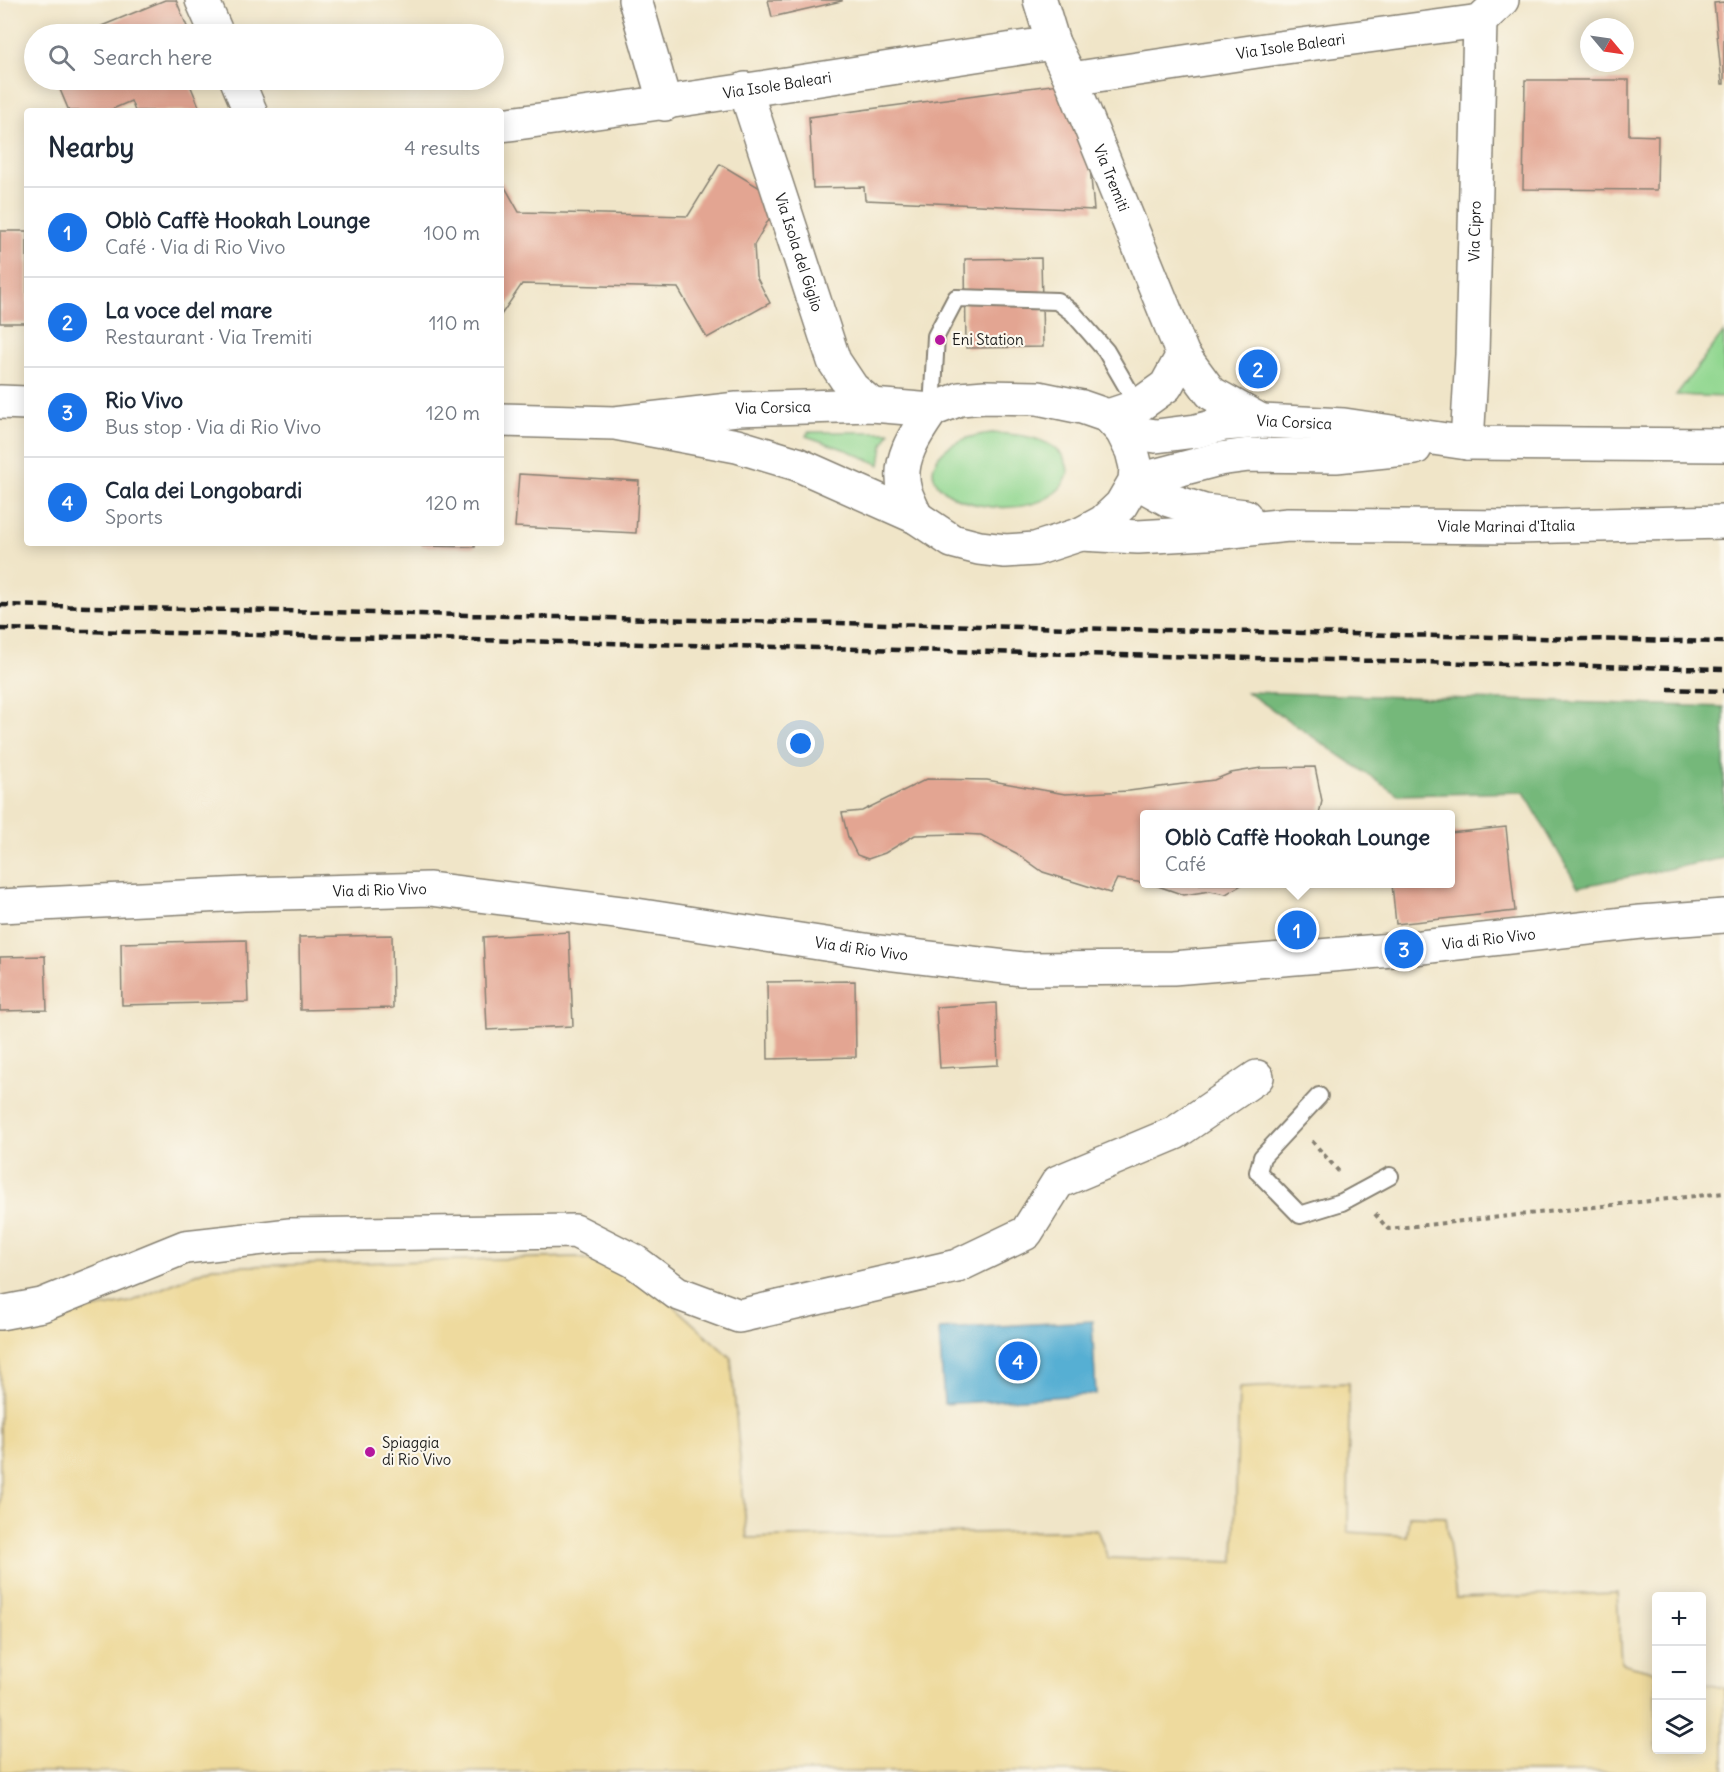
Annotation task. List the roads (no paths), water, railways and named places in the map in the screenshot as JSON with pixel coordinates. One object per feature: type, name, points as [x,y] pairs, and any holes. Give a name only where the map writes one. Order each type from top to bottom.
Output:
[{"type":"street","points":[[202,0],[213,24]]},
{"type":"street","points":[[635,0],[665,104]]},
{"type":"street","name":"Via Tremiti","points":[[1040,0],[1053,43],[1071,79],[1182,355],[1211,393],[1261,421]]},
{"type":"street","name":"Via Isole Baleari","points":[[1071,79],[1271,49],[1491,10]]},
{"type":"street","name":"Via Cipro","points":[[1467,442],[1491,10]]},
{"type":"street","name":"Via Isole Baleari","points":[[504,125],[665,104],[745,89],[1053,43]]},
{"type":"street","name":"Via Isola del Giglio","points":[[745,89],[834,361],[852,388],[872,405]]},
{"type":"street","points":[[241,90],[249,108]]},
{"type":"street","points":[[1135,481],[1136,467],[1123,418],[1166,386],[1182,355]]},
{"type":"street","name":"Via Corsica","points":[[504,420],[615,423],[737,409],[872,405],[932,410],[960,399],[1038,398],[1123,418],[1156,436],[1196,431],[1224,424],[1261,421],[1344,425],[1467,442],[1724,446]]},
{"type":"street","points":[[0,402],[24,403]]},
{"type":"street","points":[[916,517],[905,490],[903,466],[915,435],[932,410]]},
{"type":"street","name":"Via Corsica","points":[[615,423],[737,446],[798,464],[916,517],[952,541],[979,548],[1005,551],[1035,549],[1081,534],[1103,522],[1121,505],[1135,481],[1219,459],[1249,455],[1336,456],[1467,442]]},
{"type":"street","points":[[1219,459],[1208,471],[1205,488],[1212,503],[1225,513]]},
{"type":"street","name":"Viale Marinai d'Italia","points":[[1135,481],[1169,500],[1204,511],[1288,525]]},
{"type":"street","name":"Viale Marinai d'Italia","points":[[1081,534],[1138,537],[1288,525],[1513,527],[1724,522]]},
{"type":"street","name":"Via di Rio Vivo","points":[[0,906],[244,894],[430,889],[623,913],[878,952],[1022,969],[1173,968],[1404,949],[1641,922],[1724,916]]},
{"type":"street","points":[[0,1313],[42,1305],[185,1247],[290,1235],[575,1231],[634,1261],[677,1293],[740,1316],[957,1266],[1026,1233],[1058,1182],[1174,1133],[1257,1077]]},
{"type":"lane","points":[[932,410],[936,336],[956,298],[1058,301],[1073,313],[1106,351],[1123,418]]},
{"type":"lane","points":[[1319,1096],[1262,1157],[1258,1172],[1300,1215],[1342,1202],[1390,1176]]},
{"type":"water","points":[[1092,1321],[1096,1394],[944,1404],[939,1329]]},
{"type":"railway","points":[[0,605],[1724,642]]},
{"type":"railway","points":[[0,629],[1724,669]]},
{"type":"railway","points":[[1668,689],[1724,691]]},
{"type":"place","name":"Eni Station","points":[[940,340]]},
{"type":"place","name":"La voce del mare","points":[[1258,369]]},
{"type":"place","name":"Oblò Caffè Hookah Lounge","points":[[1297,930]]},
{"type":"place","name":"Rio Vivo","points":[[1404,949]]},
{"type":"place","name":"Cala dei Longobardi","points":[[1018,1361]]},
{"type":"place","name":"Spiaggia di Rio Vivo","points":[[370,1452]]}]
